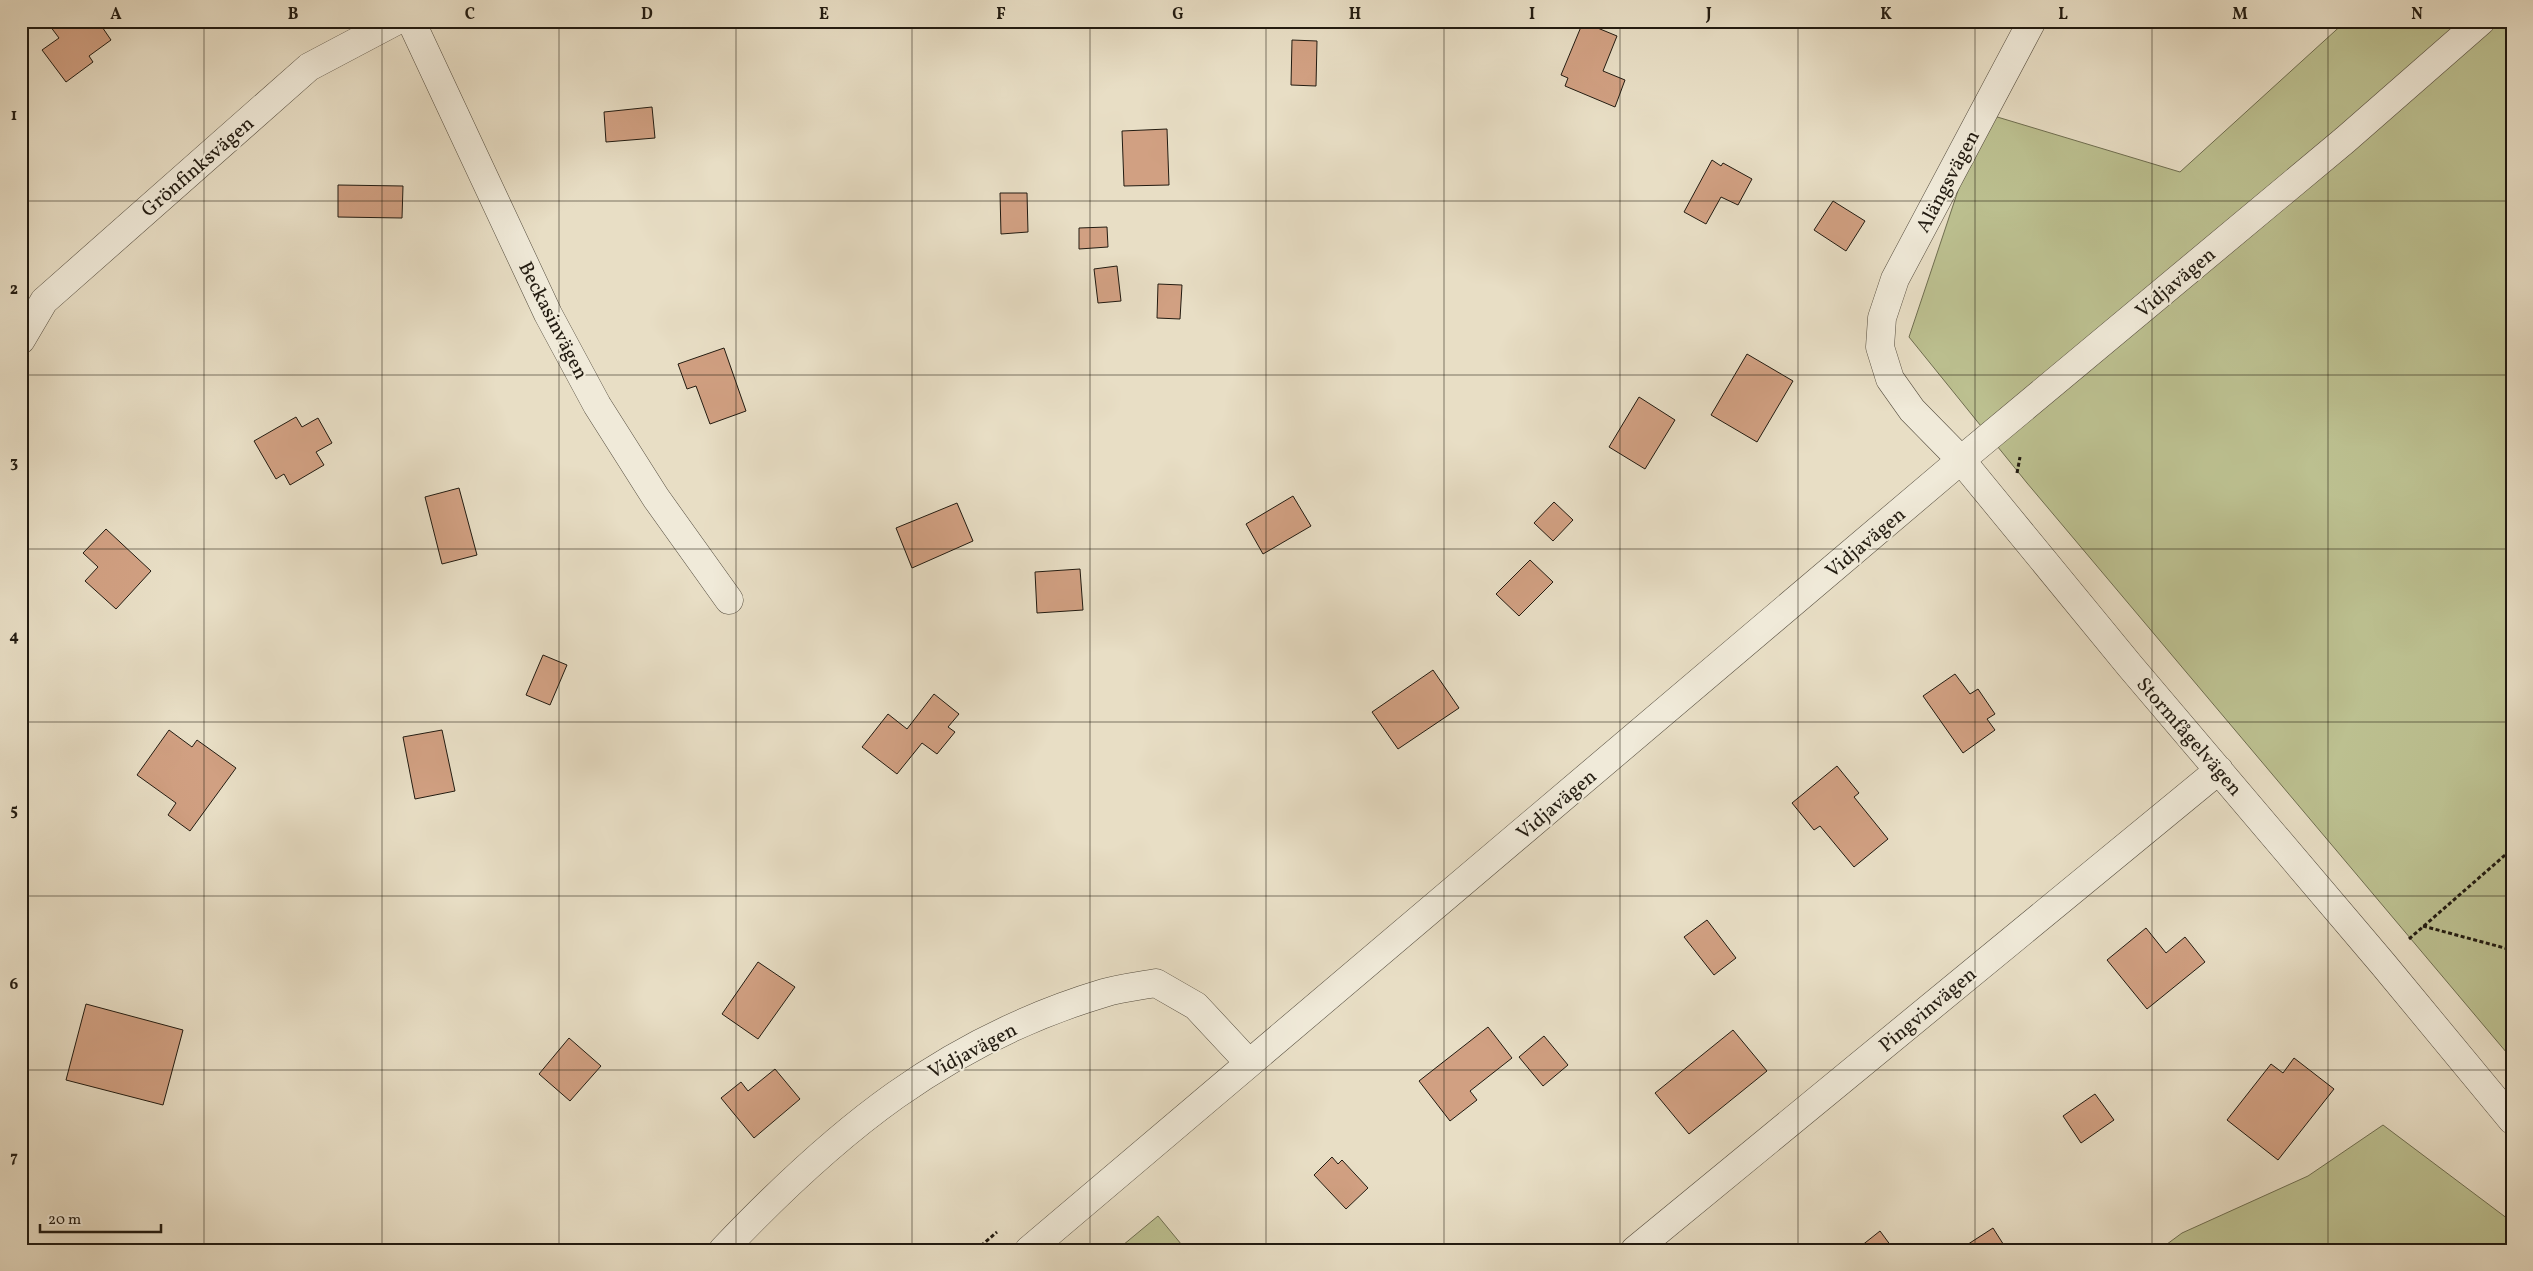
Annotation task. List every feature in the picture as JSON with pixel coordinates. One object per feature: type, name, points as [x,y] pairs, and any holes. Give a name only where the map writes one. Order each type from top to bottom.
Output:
[{"type":"street","name":"Grönfinksvägen","points":[[21,340],[44,301],[309,67],[350,43],[396,21]]},
{"type":"street","name":"Beckasinvägen","points":[[410,21],[548,314],[597,405],[656,498],[729,600]]},
{"type":"street","name":"Alängsvägen","points":[[1880,347],[1882,318],[1896,279],[2032,21]]},
{"type":"street","name":"Vidjavägen","points":[[1029,1250],[1961,460],[2338,146],[2481,21]]},
{"type":"street","name":"Stormfågelvägen","points":[[1880,347],[1890,379],[1912,410],[1961,460],[2130,666],[2512,1120]]},
{"type":"street","name":"Pingvinvägen","points":[[1636,1250],[2219,770]]},
{"type":"street","name":"Vidjavägen","points":[[723,1250],[811,1162],[860,1120],[937,1066],[1048,1012],[1106,993],[1156,983],[1196,1006],[1249,1063]]},
{"type":"path","points":[[2404,944],[2512,849]]},
{"type":"path","points":[[2423,926],[2512,950]]},
{"type":"green space","points":[[2346,21],[2512,21],[2512,1059],[2027,483],[1909,337],[1984,113],[2180,172]]},
{"type":"green space","points":[[2383,1125],[2512,1222],[2512,1250],[2159,1250],[2182,1233],[2308,1176]]},
{"type":"green space","points":[[1158,1216],[1186,1250],[1117,1250]]},
{"type":"building","points":[[57,21],[98,21],[111,40],[89,56],[93,62],[66,82],[42,50],[59,38],[50,26]]},
{"type":"building","points":[[1583,22],[1617,36],[1603,71],[1625,80],[1615,107],[1565,86],[1568,78],[1561,75]]},
{"type":"building","points":[[1292,40],[1317,41],[1316,86],[1291,85]]},
{"type":"building","points":[[652,107],[655,138],[606,142],[604,112]]},
{"type":"building","points":[[1167,129],[1169,185],[1124,186],[1122,131]]},
{"type":"building","points":[[1712,160],[1721,166],[1723,163],[1752,179],[1738,205],[1721,197],[1706,224],[1684,212]]},
{"type":"building","points":[[338,185],[403,186],[402,218],[338,217]]},
{"type":"building","points":[[1000,193],[1027,193],[1028,232],[1001,234]]},
{"type":"building","points":[[1833,201],[1865,221],[1846,251],[1814,230]]},
{"type":"building","points":[[1107,227],[1108,247],[1079,249],[1079,228]]},
{"type":"building","points":[[1117,266],[1121,301],[1098,303],[1094,269]]},
{"type":"building","points":[[1158,284],[1182,285],[1180,319],[1157,318]]},
{"type":"building","points":[[724,348],[746,411],[710,424],[696,386],[687,389],[678,364]]},
{"type":"building","points":[[1747,354],[1793,381],[1757,442],[1711,415]]},
{"type":"building","points":[[1639,397],[1675,420],[1645,469],[1609,447]]},
{"type":"building","points":[[296,417],[302,427],[318,418],[332,443],[316,452],[324,465],[290,485],[284,474],[276,479],[254,441]]},
{"type":"building","points":[[459,488],[477,555],[442,564],[425,497]]},
{"type":"building","points":[[1293,496],[1311,526],[1263,554],[1246,524]]},
{"type":"building","points":[[1554,502],[1573,520],[1553,541],[1534,523]]},
{"type":"building","points":[[957,503],[973,541],[912,568],[896,528]]},
{"type":"building","points":[[106,529],[151,571],[116,609],[85,581],[98,567],[83,553]]},
{"type":"building","points":[[1530,560],[1553,582],[1519,616],[1496,594]]},
{"type":"building","points":[[1080,569],[1083,610],[1037,613],[1035,572]]},
{"type":"building","points":[[543,655],[567,665],[550,705],[526,695]]},
{"type":"building","points":[[1433,670],[1459,708],[1398,749],[1372,712]]},
{"type":"building","points":[[1955,674],[1970,694],[1978,689],[1995,714],[1987,719],[1995,730],[1963,753],[1923,696]]},
{"type":"building","points":[[934,694],[959,714],[948,727],[955,732],[937,754],[922,743],[897,774],[862,747],[888,714],[907,729]]},
{"type":"building","points":[[169,730],[192,747],[197,740],[236,768],[190,831],[168,815],[176,803],[137,775]]},
{"type":"building","points":[[442,730],[455,791],[415,799],[403,737]]},
{"type":"building","points":[[1837,766],[1859,793],[1854,797],[1888,839],[1854,867],[1820,826],[1814,830],[1792,803]]},
{"type":"building","points":[[1707,920],[1736,958],[1714,975],[1684,937]]},
{"type":"building","points":[[2146,928],[2166,953],[2185,937],[2205,962],[2147,1009],[2107,960]]},
{"type":"building","points":[[758,962],[795,987],[758,1039],[722,1014]]},
{"type":"building","points":[[86,1004],[183,1030],[163,1105],[66,1080]]},
{"type":"building","points":[[1488,1027],[1512,1058],[1470,1091],[1477,1100],[1450,1121],[1419,1081]]},
{"type":"building","points":[[1733,1030],[1767,1071],[1689,1134],[1655,1093]]},
{"type":"building","points":[[1544,1036],[1568,1065],[1543,1086],[1519,1057]]},
{"type":"building","points":[[569,1038],[601,1066],[570,1101],[539,1074]]},
{"type":"building","points":[[2294,1058],[2334,1089],[2278,1160],[2227,1120],[2271,1064],[2283,1073]]},
{"type":"building","points":[[775,1069],[800,1099],[754,1138],[721,1098],[741,1082],[748,1091]]},
{"type":"building","points":[[2095,1094],[2114,1120],[2081,1143],[2063,1116]]},
{"type":"building","points":[[1332,1157],[1338,1164],[1342,1160],[1368,1188],[1346,1209],[1314,1175]]},
{"type":"building","points":[[1993,1228],[2007,1250],[1959,1250]]},
{"type":"building","points":[[1880,1231],[1894,1250],[1856,1250]]}]
